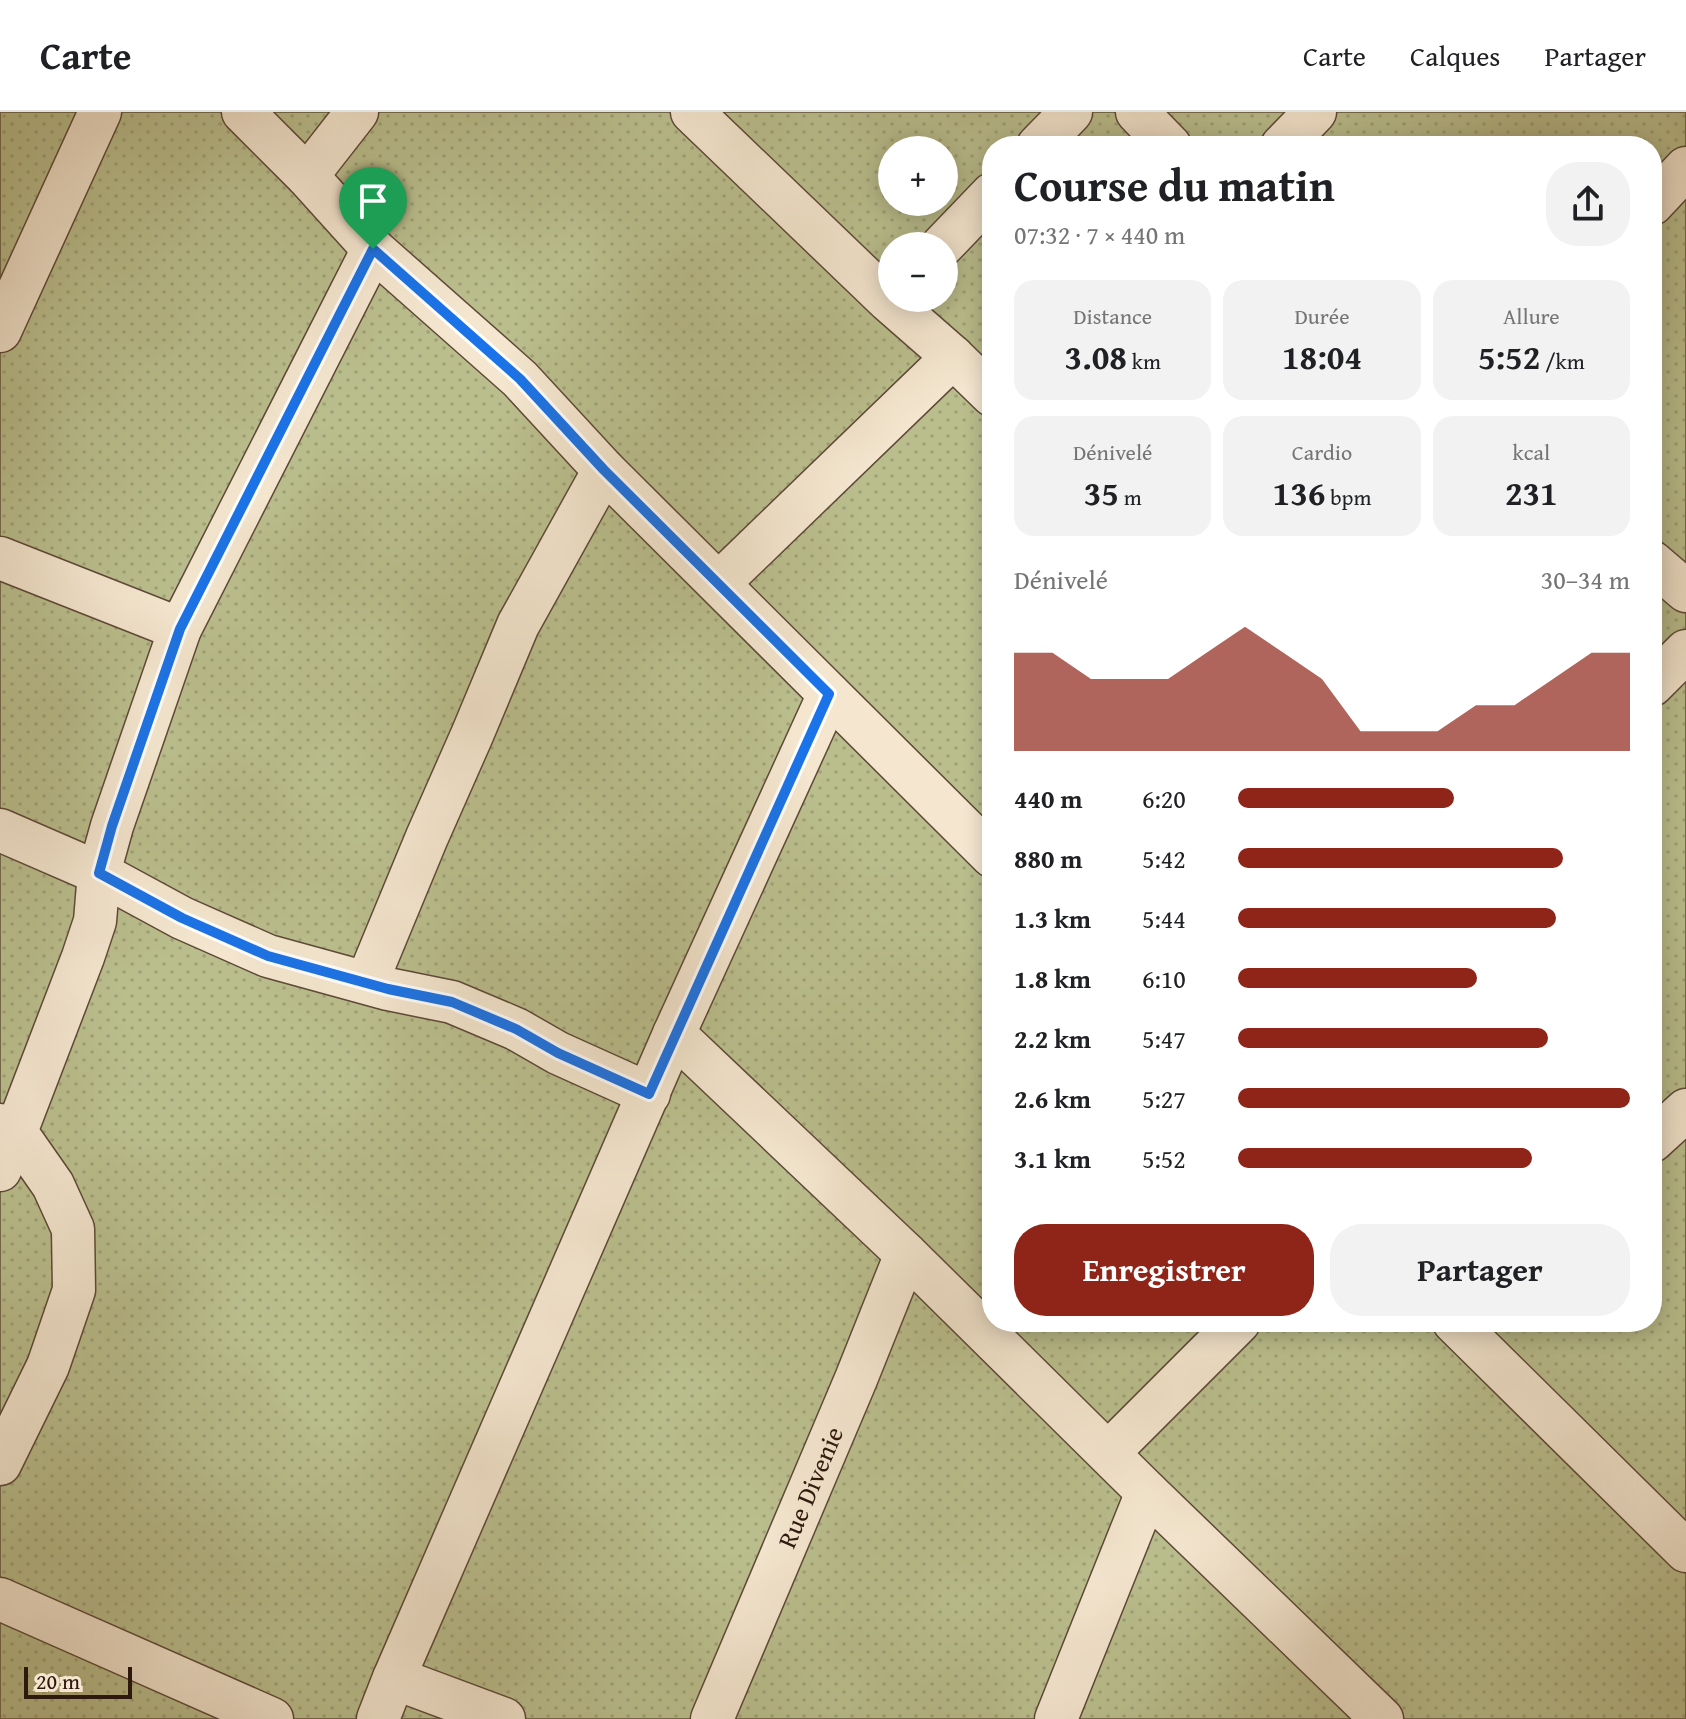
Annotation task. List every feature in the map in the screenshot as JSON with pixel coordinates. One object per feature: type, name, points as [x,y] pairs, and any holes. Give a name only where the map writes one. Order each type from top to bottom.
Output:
[{"type":"street","points":[[0,331],[100,112]]},
{"type":"street","points":[[243,112],[373,249],[520,379],[604,470],[982,846]]},
{"type":"street","points":[[307,176],[357,112]]},
{"type":"street","points":[[692,112],[878,287]]},
{"type":"street","points":[[1048,136],[1071,112]]},
{"type":"street","points":[[1137,112],[1160,136]]},
{"type":"street","points":[[1292,136],[1315,112]]},
{"type":"street","points":[[1662,193],[1686,168]]},
{"type":"street","points":[[955,232],[982,204]]},
{"type":"street","points":[[0,1464],[48,1366],[74,1290],[73,1229],[53,1185],[5,1142],[91,933],[99,873],[112,826],[180,629],[373,249]]},
{"type":"street","points":[[905,312],[982,385]]},
{"type":"street","points":[[719,583],[953,357]]},
{"type":"street","points":[[367,982],[518,625],[604,470]]},
{"type":"street","points":[[0,558],[180,629]]},
{"type":"street","points":[[1662,571],[1686,591]]},
{"type":"street","points":[[1662,675],[1686,651]]},
{"type":"street","points":[[378,1719],[674,1034],[829,694]]},
{"type":"street","points":[[0,830],[99,873],[182,918],[268,956],[388,989],[452,1002],[516,1029],[558,1053],[649,1094]]},
{"type":"street","points":[[674,1034],[982,1329]]},
{"type":"street","points":[[1662,1132],[1686,1110]]},
{"type":"street","name":"Rue Divenie","points":[[712,1719],[906,1254]]},
{"type":"street","points":[[985,1332],[1382,1719]]},
{"type":"street","points":[[1108,1453],[1229,1332]]},
{"type":"street","points":[[1464,1332],[1686,1551]]},
{"type":"street","points":[[1056,1719],[1147,1492]]},
{"type":"street","points":[[0,1599],[272,1719]]},
{"type":"street","points":[[394,1678],[504,1719]]},
{"type":"green space","points":[[0,112],[1686,112],[1686,1719],[0,1719]]},
{"type":"route","points":[[373,249],[520,379],[604,470],[829,694],[649,1094],[558,1053],[516,1029],[452,1002],[388,989],[268,956],[182,918],[99,873],[112,826],[180,629],[373,249]]}]
